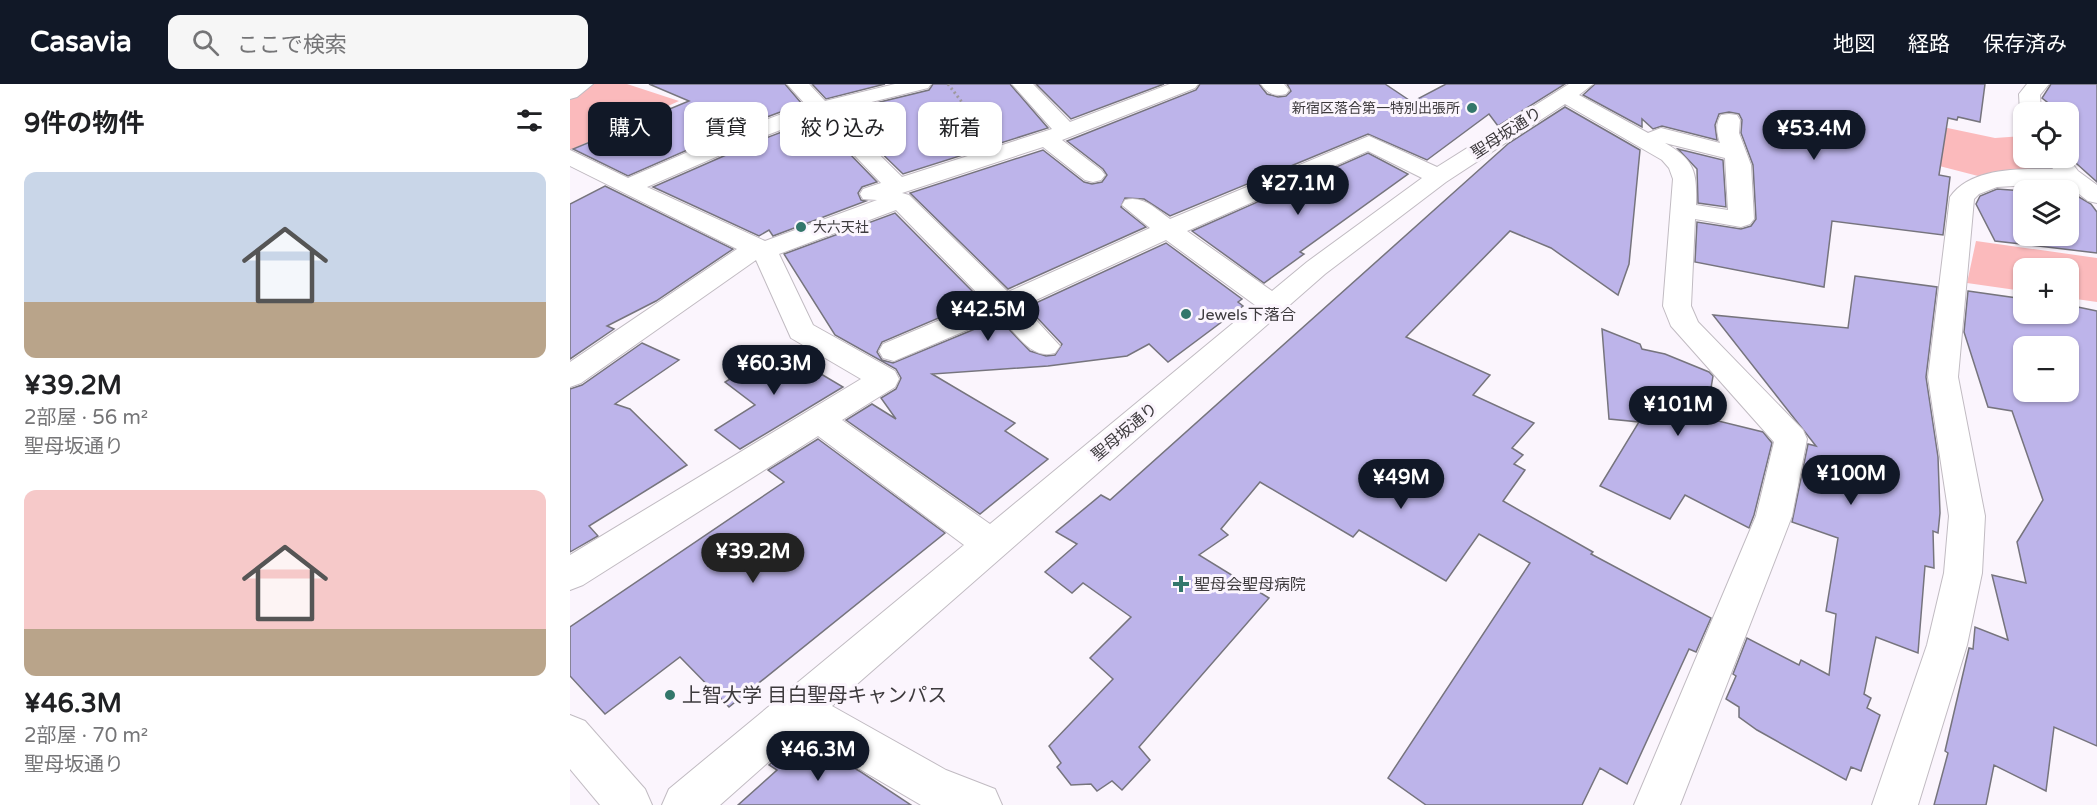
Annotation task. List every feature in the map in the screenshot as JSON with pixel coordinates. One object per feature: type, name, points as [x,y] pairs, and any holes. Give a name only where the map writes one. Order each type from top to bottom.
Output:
[{"type":"street","points":[[570,93],[583,84]]},
{"type":"street","points":[[797,84],[814,102]]},
{"type":"street","points":[[845,102],[921,84]]},
{"type":"street","points":[[1022,84],[1056,135],[1094,175]]},
{"type":"street","points":[[1002,154],[1056,135],[1150,90],[1188,84]]},
{"type":"street","points":[[2030,102],[2029,94],[2039,84]]},
{"type":"street","points":[[1573,90],[1646,143],[1670,156],[1680,166],[1686,179],[1677,306],[1685,326],[1791,439],[1774,516],[1657,805]]},
{"type":"street","name":"聖母坂通り","points":[[685,805],[1333,255],[1438,177],[1573,90]]},
{"type":"street","points":[[1683,210],[1742,219],[1739,165],[1728,133],[1729,120]]},
{"type":"street","points":[[627,187],[780,123]]},
{"type":"street","points":[[1646,143],[1662,135],[1735,154]]},
{"type":"street","points":[[894,351],[1369,143],[1438,177]]},
{"type":"street","points":[[867,156],[898,187]]},
{"type":"street","points":[[570,376],[640,330],[757,247],[819,209],[996,156]]},
{"type":"street","points":[[570,157],[627,187],[757,247],[766,254],[801,331],[884,379],[570,574]]},
{"type":"street","points":[[1895,805],[1947,645],[1963,573],[1967,516],[1943,377],[1962,197],[1968,189],[1982,183],[2058,168]]},
{"type":"street","points":[[2064,168],[2097,196]]},
{"type":"street","points":[[757,247],[900,200],[1045,346]]},
{"type":"street","points":[[1134,205],[1273,305]]},
{"type":"street","points":[[819,420],[990,544]]},
{"type":"street","points":[[796,709],[934,788],[970,804]]},
{"type":"street","points":[[570,736],[629,805]]},
{"type":"path","points":[[948,84],[962,102]]},
{"type":"shaded area","points":[[593,84],[627,84],[679,101],[672,104],[672,102],[588,102],[588,142],[570,150],[570,100]]},
{"type":"shaded area","points":[[1810,99],[1995,138],[2013,137],[2013,168],[2054,168],[2057,173],[1982,177],[1792,128]]},
{"type":"shaded area","points":[[1976,241],[2097,258],[2097,302],[2079,299],[2079,258],[2013,258],[2013,290],[1967,283]]},
{"type":"building","points":[[649,84],[785,84],[800,102],[780,102],[780,112],[768,117],[768,102],[687,102],[689,101]]},
{"type":"building","points":[[812,84],[885,84],[826,99]]},
{"type":"building","points":[[933,84],[1010,84],[1048,128],[1002,143],[1002,102],[918,102],[918,156],[960,156],[903,174],[884,156],[906,156],[906,102],[880,102],[929,90]]},
{"type":"building","points":[[1036,84],[1164,84],[1071,119]]},
{"type":"building","points":[[1200,84],[1259,84],[1267,94],[1278,97],[1286,96],[1291,91],[1287,84],[1385,84],[1412,102],[1446,84],[1565,84],[1498,126],[1489,114],[1427,160],[1368,134],[1170,216],[1144,199],[1125,198],[1121,207],[1146,227],[1008,289],[910,193],[1043,150],[1084,182],[1092,184],[1102,182],[1107,175],[1103,169],[1067,141],[1196,90]]},
{"type":"building","points":[[1595,84],[1985,84],[1980,122],[1958,117],[1957,120],[1948,118],[1939,175],[1950,177],[1943,235],[1832,221],[1824,287],[1695,262],[1697,222],[1741,229],[1751,226],[1756,219],[1753,165],[1741,133],[1742,120],[1739,114],[1729,112],[1719,114],[1715,125],[1717,140],[1662,126],[1653,129],[1642,119],[1642,127],[1583,95]]},
{"type":"building","points":[[2051,84],[2097,84],[2097,182],[2079,166],[2079,102],[2047,102],[2042,98]]},
{"type":"building","points":[[684,103],[684,152],[628,176],[573,149],[588,143],[588,156],[672,156],[672,108]]},
{"type":"building","points":[[1565,107],[1640,150],[1629,264],[1618,295],[1551,248],[1510,231],[1406,337],[1490,375],[1473,395],[1534,423],[1512,448],[1523,455],[1514,464],[1525,470],[1503,501],[1593,552],[1591,554],[1711,618],[1696,652],[1689,649],[1627,784],[1600,768],[1582,805],[1426,805],[1388,778],[1530,563],[1479,534],[1446,581],[1359,530],[1353,537],[1260,482],[1221,529],[1228,535],[1199,555],[1269,598],[1139,747],[1150,760],[1122,790],[1112,781],[1097,791],[1091,784],[1071,785],[1057,767],[1061,763],[1049,746],[1113,679],[1090,658],[1131,617],[1083,583],[1072,593],[1045,572],[1077,544],[1056,532],[1101,495],[1110,500],[1509,143]]},
{"type":"building","points":[[780,133],[780,156],[852,156],[877,182],[862,187],[858,193],[861,200],[866,201],[773,236],[769,230],[759,236],[653,187],[724,156],[768,156],[768,137]]},
{"type":"building","points":[[1678,149],[1723,160],[1726,207],[1698,203],[1697,169]]},
{"type":"building","points":[[1368,153],[1408,174],[1300,252],[1304,254],[1264,283],[1192,231]]},
{"type":"building","points":[[605,186],[733,249],[656,301],[607,326],[614,329],[570,359],[570,204]]},
{"type":"building","points":[[1997,189],[2013,190],[2013,243],[1995,241],[1976,204],[1980,196]]},
{"type":"building","points":[[2079,197],[2091,204],[2097,212],[2097,253],[2038,246],[2079,246]]},
{"type":"building","points":[[895,213],[981,300],[882,342],[877,352],[882,360],[893,363],[999,319],[1030,351],[1046,356],[1055,355],[1062,344],[1027,307],[1166,243],[1242,299],[1238,302],[1243,306],[1168,362],[1149,344],[1127,356],[1048,366],[932,374],[1015,423],[1005,431],[1048,459],[980,514],[846,420],[872,404],[896,419],[881,398],[896,389],[901,378],[896,369],[835,335],[784,254]]},
{"type":"building","points":[[1855,276],[1937,287],[1926,377],[1938,457],[1940,513],[1938,533],[1933,531],[1934,568],[1925,566],[1918,653],[1876,637],[1864,694],[1871,698],[1867,708],[1880,715],[1861,771],[1851,767],[1846,780],[1757,730],[1739,717],[1739,707],[1726,699],[1736,676],[1733,674],[1747,638],[1799,665],[1801,660],[1829,675],[1836,614],[1826,611],[1838,538],[1792,522],[1808,444],[1816,446],[1713,315],[1848,328]]},
{"type":"building","points":[[1968,291],[2013,297],[2013,324],[2079,324],[2079,307],[2097,311],[2097,746],[2054,727],[2046,791],[1994,765],[1986,805],[1934,805],[1948,753],[1945,751],[1969,648],[1973,649],[1975,627],[2008,640],[1992,575],[2026,583],[2017,542],[2043,500],[2012,411],[1988,407],[1964,332]]},
{"type":"building","points":[[1602,329],[1640,344],[1642,349],[1665,354],[1709,372],[1713,376],[1706,418],[1763,432],[1772,443],[1749,528],[1685,495],[1670,519],[1600,486],[1639,422],[1609,419]]},
{"type":"building","points":[[642,343],[679,360],[615,404],[630,409],[687,465],[589,526],[598,536],[570,552],[570,389],[582,385]]},
{"type":"building","points":[[779,349],[843,387],[740,449],[715,430],[755,405],[725,382]]},
{"type":"building","name":"上智大学 目白聖母キャンパス","points":[[818,439],[945,533],[729,707],[680,657],[605,714],[570,676],[570,627],[784,482],[768,470]]},
{"type":"building","points":[[801,737],[911,805],[738,805],[777,770],[769,765]]},
{"type":"place","name":"新宿区落合第一特別出張所","points":[[1472,108]]},
{"type":"place","name":"大六天社","points":[[801,227]]},
{"type":"place","name":"Jewels下落合","points":[[1186,314]]},
{"type":"place","name":"聖母会聖母病院","points":[[1181,584]]},
{"type":"place","name":"上智大学 目白聖母キャンパス","points":[[670,695]]}]
